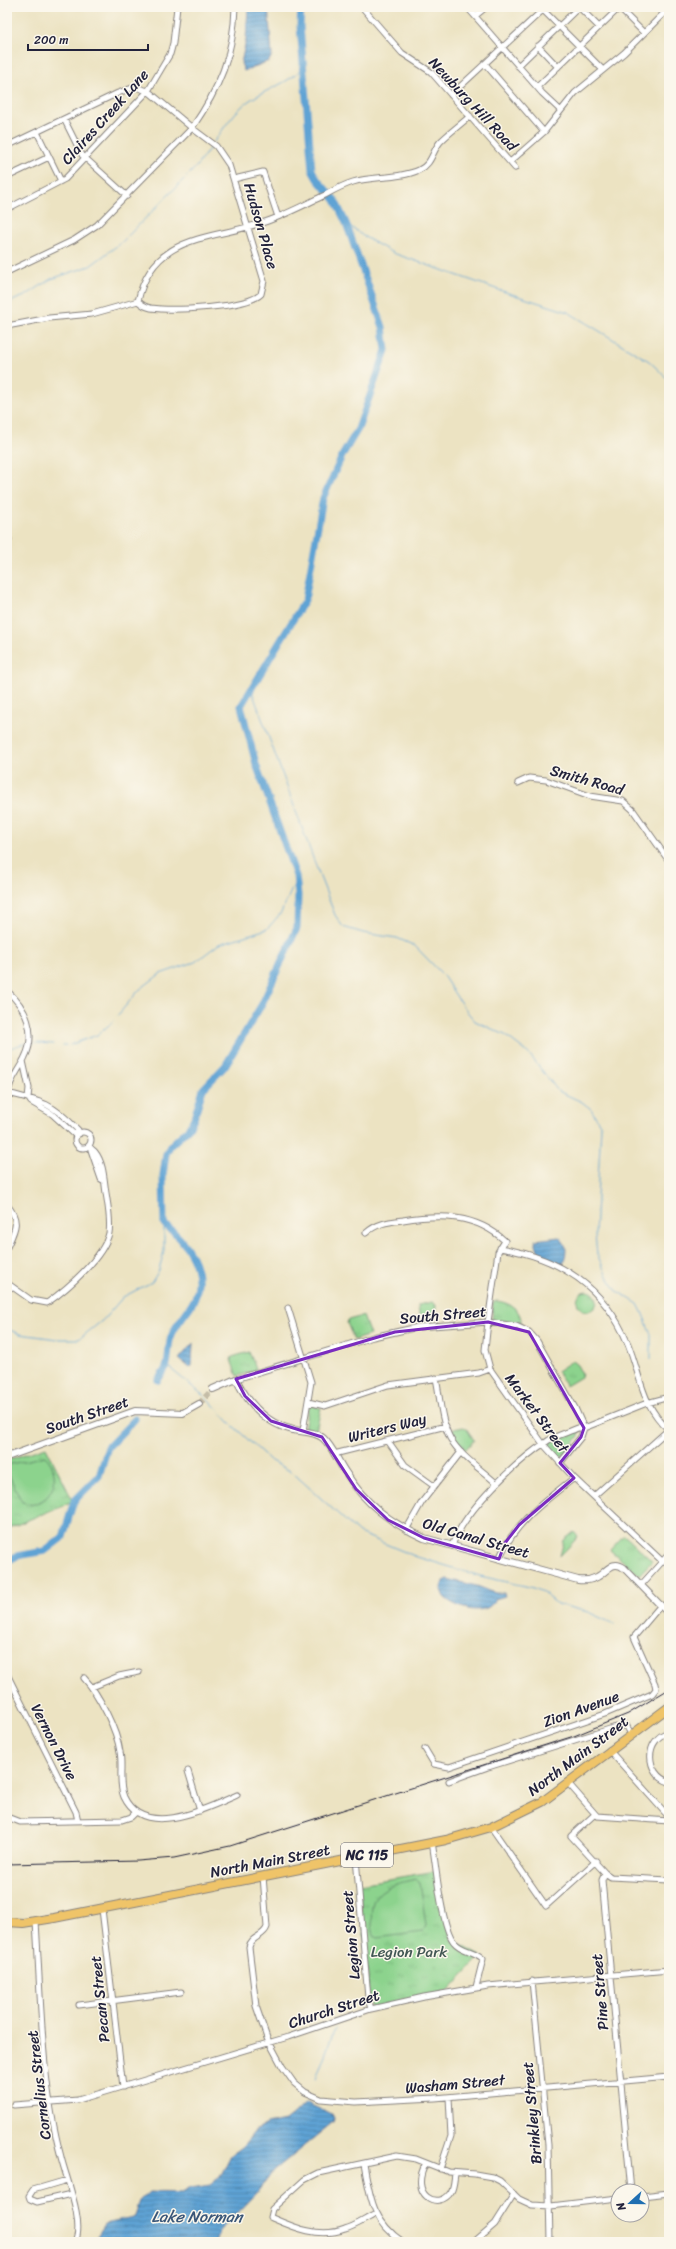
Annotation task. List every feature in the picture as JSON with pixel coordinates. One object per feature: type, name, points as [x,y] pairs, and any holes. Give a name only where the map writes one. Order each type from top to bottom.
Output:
[{"type":"main road","name":"North Main Street","points":[[7,1922],[36,1922],[356,1858],[432,1842],[491,1827],[526,1811],[568,1783],[631,1734],[669,1707]]},
{"type":"street","name":"Claires Creek Lane","points":[[7,209],[61,181],[85,159],[148,91],[170,54],[173,43],[176,7]]},
{"type":"street","points":[[7,272],[52,251],[91,230],[107,217],[192,128],[211,101],[227,60],[235,7]]},
{"type":"street","name":"Newburg Hill Road","points":[[362,7],[402,53],[427,67],[515,168]]},
{"type":"street","points":[[467,7],[518,66],[560,110]]},
{"type":"street","points":[[475,16],[486,7]]},
{"type":"street","points":[[518,66],[579,7],[599,27]]},
{"type":"street","points":[[537,87],[618,7],[644,33]]},
{"type":"street","points":[[451,95],[486,65],[544,8],[559,26],[603,70]]},
{"type":"street","points":[[510,162],[544,132],[575,93],[624,53],[669,8]]},
{"type":"street","points":[[538,46],[558,67]]},
{"type":"street","points":[[486,65],[544,132]]},
{"type":"street","points":[[7,146],[64,120],[127,88],[135,87],[148,91]]},
{"type":"street","name":"Hudson Place","points":[[138,301],[150,308],[167,309],[216,307],[251,301],[257,298],[264,288],[264,281],[249,227],[226,159],[216,146],[148,91]]},
{"type":"street","points":[[7,326],[49,318],[92,314],[138,301],[140,290],[151,269],[157,261],[179,245],[194,239],[249,227],[278,217],[355,181],[411,173],[422,168],[431,160],[441,142],[470,116]]},
{"type":"street","points":[[64,120],[85,159],[127,196]]},
{"type":"street","points":[[37,132],[61,181]]},
{"type":"street","points":[[7,177],[49,158]]},
{"type":"street","points":[[234,179],[263,172],[266,177],[278,217]]},
{"type":"street","points":[[7,608],[7,619]]},
{"type":"street","name":"Smith Road","points":[[518,783],[529,778],[546,780],[590,796],[623,801],[633,810],[669,861]]},
{"type":"street","points":[[7,991],[19,1002],[28,1021],[30,1040],[24,1061],[13,1078],[7,1093],[29,1099],[31,1102],[52,1114],[74,1134],[85,1133],[90,1136],[90,1148],[101,1179],[103,1180],[108,1206],[109,1232],[105,1243],[92,1262],[58,1295],[47,1303],[31,1300],[7,1283]]},
{"type":"street","points":[[24,1061],[29,1088],[29,1099]]},
{"type":"street","points":[[78,1134],[76,1139],[78,1146],[82,1148],[90,1148]]},
{"type":"street","points":[[7,1205],[14,1213],[16,1224],[7,1247]]},
{"type":"street","name":"Market Street","points":[[366,1233],[381,1223],[445,1216],[458,1217],[488,1228],[505,1241],[498,1254],[488,1322],[485,1350],[490,1370],[543,1444],[560,1463],[662,1561]]},
{"type":"street","points":[[500,1248],[529,1253],[561,1267],[587,1284],[602,1301],[628,1343],[647,1403],[655,1415],[669,1430],[594,1496]]},
{"type":"street","points":[[288,1308],[305,1358],[311,1382],[302,1431]]},
{"type":"street","name":"South Street","points":[[213,1389],[217,1385],[373,1337],[410,1328],[440,1324],[488,1322],[516,1326],[529,1332],[533,1336],[575,1408],[584,1428]]},
{"type":"street","points":[[308,1402],[325,1406],[388,1385],[479,1373],[490,1370]]},
{"type":"street","points":[[436,1378],[446,1426],[451,1440],[461,1452],[496,1483]]},
{"type":"street","name":"Old Canal Street","points":[[236,1379],[245,1396],[256,1410],[271,1421],[292,1430],[302,1431],[322,1437],[356,1489],[388,1520],[406,1530],[424,1538],[584,1581],[596,1578],[611,1566],[617,1565],[624,1568],[641,1585]]},
{"type":"street","points":[[452,1546],[461,1527],[496,1483],[543,1444],[578,1428],[584,1428],[647,1403],[669,1397]]},
{"type":"street","name":"South Street","points":[[7,1457],[136,1411],[183,1413],[199,1404]]},
{"type":"street","name":"Writers Way","points":[[334,1454],[446,1426]]},
{"type":"street","points":[[560,1463],[581,1437],[584,1428]]},
{"type":"street","points":[[388,1441],[406,1465],[434,1486]]},
{"type":"street","points":[[406,1530],[422,1502],[461,1452]]},
{"type":"street","points":[[499,1559],[506,1543],[519,1525],[574,1478]]},
{"type":"street","points":[[669,1554],[641,1585],[669,1614]]},
{"type":"street","name":"Zion Avenue","points":[[424,1749],[434,1764],[449,1767],[605,1714],[652,1694],[656,1689],[655,1684],[634,1637],[661,1605]]},
{"type":"street","points":[[92,1687],[119,1676],[139,1672]]},
{"type":"street","name":"Vernon Drive","points":[[8,1677],[76,1812],[78,1821]]},
{"type":"street","points":[[84,1678],[92,1687],[118,1743],[124,1797],[136,1812],[145,1817],[163,1819],[200,1810],[237,1795]]},
{"type":"street","points":[[449,1781],[488,1767],[613,1728],[626,1725],[631,1734]]},
{"type":"street","points":[[669,1732],[658,1736],[652,1745],[650,1756],[656,1772],[669,1782]]},
{"type":"street","points":[[610,1750],[669,1817]]},
{"type":"street","points":[[188,1771],[200,1810]]},
{"type":"street","points":[[568,1783],[595,1814],[600,1817],[669,1820]]},
{"type":"street","points":[[7,1817],[20,1822],[122,1820],[131,1817],[136,1812]]},
{"type":"street","points":[[595,1814],[571,1836],[596,1861],[604,1873],[611,1877],[669,1880]]},
{"type":"street","points":[[491,1827],[546,1906],[596,1861]]},
{"type":"street","points":[[432,1842],[444,1917],[450,1936],[457,1946],[478,1954],[483,1959],[476,1987]]},
{"type":"street","name":"Legion Street","points":[[356,1858],[370,2009]]},
{"type":"street","name":"Pine Street","points":[[604,1873],[602,1880],[610,1975],[630,2183]]},
{"type":"street","name":"Washam Street","points":[[263,1876],[267,1927],[264,1932],[252,1940],[249,1947],[258,2014],[269,2042],[294,2083],[305,2092],[321,2099],[356,2102],[449,2097],[669,2077]]},
{"type":"street","name":"Pecan Street","points":[[102,1909],[123,2087]]},
{"type":"street","name":"Cornelius Street","points":[[36,1922],[50,2102],[67,2180],[79,2226],[75,2242]]},
{"type":"street","name":"Church Street","points":[[14,2105],[78,2100],[269,2042],[370,2009],[476,1987],[669,1970]]},
{"type":"street","name":"Brinkley Street","points":[[532,1982],[551,2206],[550,2242]]},
{"type":"street","points":[[79,2005],[181,1992]]},
{"type":"street","points":[[440,2169],[451,2136],[449,2097]]},
{"type":"street","points":[[376,2214],[344,2230],[328,2233],[287,2226],[270,2217],[272,2210],[310,2176],[330,2170],[397,2156],[426,2163],[455,2174],[475,2174],[492,2177],[514,2194],[532,2205],[551,2206],[610,2199]]},
{"type":"street","points":[[426,2163],[421,2172],[419,2185],[422,2193],[428,2198],[434,2200],[448,2196],[452,2192],[455,2174]]},
{"type":"street","points":[[364,2164],[376,2214],[387,2229],[403,2242]]},
{"type":"street","points":[[67,2180],[33,2190],[29,2196],[30,2199],[37,2202],[71,2194]]},
{"type":"street","points":[[650,2195],[669,2193]]},
{"type":"street","points":[[474,2242],[492,2228],[514,2194]]},
{"type":"highlighted area","points":[[488,1322],[529,1332],[584,1428],[581,1437],[560,1463],[574,1478],[519,1525],[505,1543],[499,1559],[424,1538],[388,1520],[356,1489],[322,1437],[271,1421],[245,1396],[236,1379],[395,1332]]},
{"type":"green space","points":[[587,1291],[594,1294],[597,1301],[594,1308],[587,1311],[580,1308],[577,1301],[580,1294]]},
{"type":"green space","points":[[496,1301],[505,1303],[517,1310],[521,1318],[521,1323],[492,1320],[493,1303]]},
{"type":"green space","points":[[432,1302],[436,1305],[435,1322],[420,1324],[418,1305]]},
{"type":"green space","points":[[363,1316],[370,1335],[354,1340],[347,1323],[348,1320]]},
{"type":"green space","points":[[249,1352],[256,1368],[255,1371],[237,1376],[231,1360],[232,1357]]},
{"type":"green space","points":[[572,1361],[577,1365],[582,1374],[581,1377],[566,1386],[557,1371]]},
{"type":"green space","points":[[310,1405],[321,1408],[316,1431],[304,1429],[308,1407]]},
{"type":"green space","points":[[463,1427],[466,1428],[474,1440],[465,1450],[457,1443],[451,1432],[454,1429]]},
{"type":"green space","points":[[575,1431],[579,1432],[579,1436],[561,1458],[549,1447],[550,1441]]},
{"type":"green space","points":[[46,1447],[73,1501],[7,1529],[7,1460]]},
{"type":"green space","points":[[45,1456],[51,1464],[54,1472],[52,1490],[41,1501],[32,1503],[22,1502],[7,1471],[7,1465]]},
{"type":"green space","points":[[574,1532],[578,1537],[560,1556],[564,1540]]},
{"type":"green space","points":[[624,1535],[652,1561],[639,1575],[610,1550]]},
{"type":"green space","name":"Legion Park","points":[[436,1871],[452,1940],[481,1956],[447,1992],[371,2009],[359,1884]]},
{"type":"green space","points":[[416,1879],[420,1882],[426,1926],[422,1932],[377,1938],[374,1936],[372,1910],[378,1895],[384,1889],[393,1885]]},
{"type":"water","points":[[248,7],[268,7],[272,55],[269,61],[244,71],[241,63],[246,40]]},
{"type":"water","points":[[559,1237],[564,1243],[566,1250],[563,1265],[539,1254],[535,1240]]},
{"type":"water","points":[[193,1343],[192,1366],[190,1368],[179,1359]]},
{"type":"water","points":[[447,1579],[477,1586],[495,1593],[504,1593],[505,1596],[495,1599],[491,1605],[486,1608],[471,1610],[464,1608],[456,1605],[444,1597],[441,1590],[443,1581]]},
{"type":"water","name":"Lake Norman","points":[[307,2103],[332,2115],[334,2119],[333,2122],[271,2173],[258,2191],[219,2231],[215,2242],[93,2242],[105,2224],[133,2218],[139,2201],[149,2192],[182,2193],[191,2188],[210,2185],[220,2177],[231,2155],[241,2148],[255,2131],[266,2125],[285,2121]]},
{"type":"waterway","points":[[158,1380],[165,1370],[168,1361],[170,1340],[173,1332],[195,1298],[198,1287],[196,1266],[192,1256],[180,1238],[164,1224],[163,1175],[166,1154],[170,1146],[189,1128],[194,1118],[203,1089],[225,1066],[262,1004],[297,928],[298,895],[296,876],[256,764],[241,706],[305,600],[323,498],[343,454],[358,429],[386,350],[383,327],[346,223],[335,200],[317,179],[312,170],[300,26],[301,7]]},
{"type":"waterway","points":[[214,142],[230,119],[240,108],[250,100],[291,78],[303,68]]},
{"type":"waterway","points":[[7,303],[25,296],[51,279],[90,266],[122,242],[196,167],[212,145]]},
{"type":"waterway","points":[[346,223],[363,236],[393,253],[568,312],[649,361],[669,380]]},
{"type":"waterway","points":[[252,687],[253,694],[320,877],[335,915],[343,927],[363,933],[397,938],[415,946],[442,974],[464,1008],[475,1021],[505,1035],[530,1055],[558,1091],[582,1102],[591,1109],[601,1126],[595,1234],[597,1254],[607,1276],[617,1291],[638,1304],[651,1334],[651,1359]]},
{"type":"waterway","points":[[118,1015],[139,990],[160,974],[195,962],[219,944],[267,929],[281,913],[296,880]]},
{"type":"waterway","points":[[70,1045],[97,1035],[114,1021]]},
{"type":"waterway","points":[[7,1049],[26,1043]]},
{"type":"waterway","points":[[36,1043],[54,1044]]},
{"type":"waterway","points":[[7,1329],[20,1334],[57,1339],[79,1339],[103,1320],[123,1297],[152,1282],[159,1270],[164,1251],[164,1224]]},
{"type":"waterway","points":[[167,1366],[209,1400],[229,1422],[271,1461],[292,1472],[359,1533],[417,1557],[480,1576],[534,1588],[543,1592],[557,1604],[588,1612],[614,1624]]},
{"type":"waterway","points":[[7,1561],[17,1556],[45,1551],[63,1537],[74,1501],[99,1476],[108,1447],[135,1419]]},
{"type":"waterway","points":[[316,2079],[335,2028]]},
{"type":"tunnel","points":[[199,1404],[213,1389]]},
{"type":"railway","points":[[7,1864],[138,1861],[174,1858],[230,1846],[574,1736],[628,1714],[669,1689]]}]
